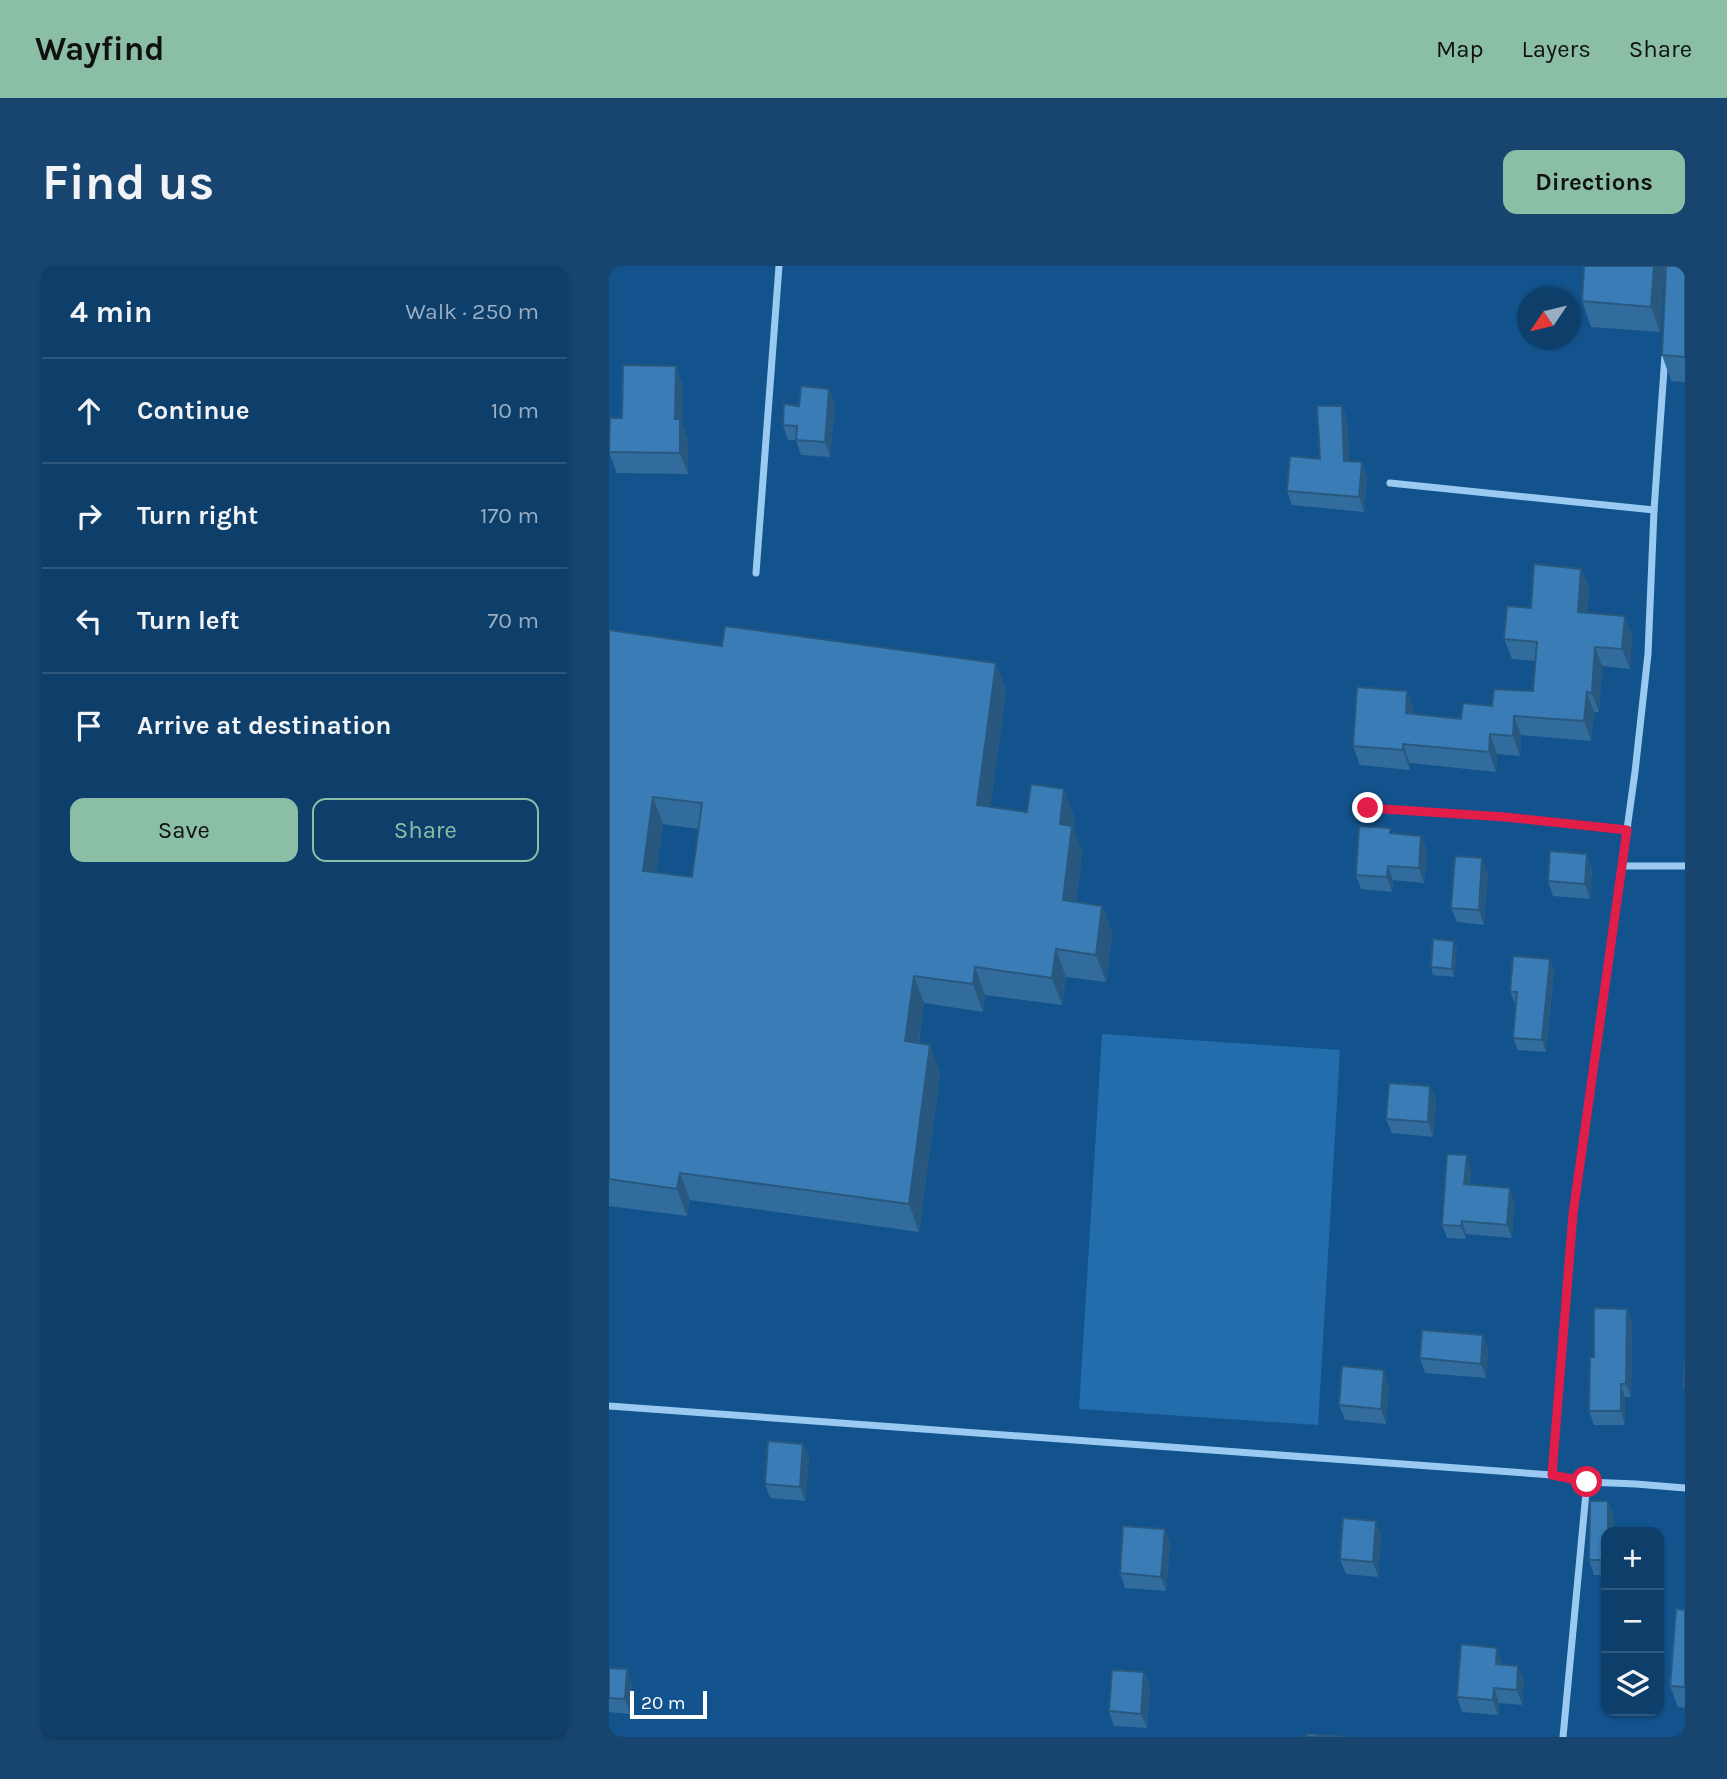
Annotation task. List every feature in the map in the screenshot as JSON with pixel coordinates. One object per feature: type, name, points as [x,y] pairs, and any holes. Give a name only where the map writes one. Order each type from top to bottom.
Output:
[{"type":"street","points":[[756,573],[779,266]]},
{"type":"street","points":[[1552,1475],[1573,1214],[1627,830],[1648,653],[1665,347]]},
{"type":"street","points":[[1390,484],[1654,510]]},
{"type":"street","points":[[1368,808],[1505,817],[1627,830]]},
{"type":"street","points":[[1622,866],[1685,866]]},
{"type":"street","points":[[609,1406],[1552,1475],[1587,1482],[1685,1488]]},
{"type":"street","points":[[1563,1737],[1587,1482]]},
{"type":"shaded area","points":[[1102,1034],[1340,1050],[1318,1425],[1079,1409]]},
{"type":"building","points":[[1584,266],[1654,266],[1651,307],[1582,301]]},
{"type":"building","points":[[1666,266],[1685,266],[1685,357],[1662,355]]},
{"type":"building","points":[[623,365],[676,366],[675,419],[680,419],[680,453],[609,452],[610,418],[622,418]]},
{"type":"building","points":[[801,386],[829,389],[825,442],[796,440],[797,426],[783,425],[784,404],[799,406]]},
{"type":"building","points":[[1317,406],[1342,406],[1344,461],[1362,462],[1359,497],[1287,491],[1290,456],[1320,459]]},
{"type":"building","points":[[1534,564],[1581,569],[1578,612],[1625,616],[1622,649],[1595,647],[1592,693],[1587,692],[1584,721],[1514,716],[1513,736],[1490,734],[1489,752],[1403,744],[1403,750],[1353,746],[1357,687],[1407,691],[1406,713],[1461,719],[1463,703],[1492,706],[1494,689],[1533,691],[1537,642],[1504,639],[1507,606],[1531,608]]},
{"type":"building","points":[[725,626],[996,663],[977,805],[1027,812],[1031,784],[1064,789],[1060,824],[1072,826],[1063,900],[1102,906],[1096,955],[1056,949],[1052,978],[975,967],[973,984],[914,976],[905,1041],[930,1045],[909,1204],[680,1173],[677,1189],[609,1179],[609,630],[722,646]],"holes":[[[653,797],[702,803],[692,877],[643,871]]]},
{"type":"building","points":[[1359,826],[1391,828],[1390,833],[1421,836],[1419,868],[1388,866],[1387,877],[1356,875]]},
{"type":"building","points":[[1550,851],[1587,854],[1585,884],[1548,881]]},
{"type":"building","points":[[1455,856],[1482,858],[1479,910],[1451,908]]},
{"type":"building","points":[[1433,939],[1454,941],[1452,969],[1431,967]]},
{"type":"building","points":[[1513,956],[1550,959],[1542,1040],[1513,1038],[1517,992],[1510,992]]},
{"type":"building","points":[[1389,1083],[1430,1086],[1428,1122],[1386,1119]]},
{"type":"building","points":[[1447,1154],[1467,1155],[1464,1184],[1510,1188],[1507,1225],[1462,1221],[1461,1226],[1442,1225]]},
{"type":"building","points":[[1594,1308],[1627,1309],[1626,1384],[1621,1384],[1621,1411],[1589,1411],[1590,1357],[1594,1357]]},
{"type":"building","points":[[1422,1330],[1483,1335],[1481,1364],[1420,1358]]},
{"type":"building","points":[[1342,1366],[1384,1370],[1381,1409],[1339,1405]]},
{"type":"building","points":[[768,1441],[803,1444],[800,1487],[765,1484]]},
{"type":"building","points":[[1590,1501],[1608,1501],[1608,1527],[1601,1527],[1601,1560],[1589,1560]]},
{"type":"building","points":[[1343,1518],[1376,1521],[1373,1562],[1340,1559]]},
{"type":"building","points":[[1123,1526],[1165,1529],[1161,1577],[1120,1573]]},
{"type":"building","points":[[1676,1609],[1685,1610],[1685,1687],[1670,1686]]},
{"type":"building","points":[[1461,1644],[1497,1648],[1496,1664],[1518,1666],[1517,1690],[1494,1688],[1493,1700],[1457,1697]]},
{"type":"building","points":[[609,1668],[627,1669],[625,1699],[609,1698]]},
{"type":"building","points":[[1112,1670],[1144,1672],[1141,1714],[1109,1711]]},
{"type":"building","points":[[1307,1734],[1346,1737],[1307,1737]]},
{"type":"route","points":[[1368,808],[1505,817],[1627,830],[1573,1214],[1552,1475],[1587,1482]]}]
